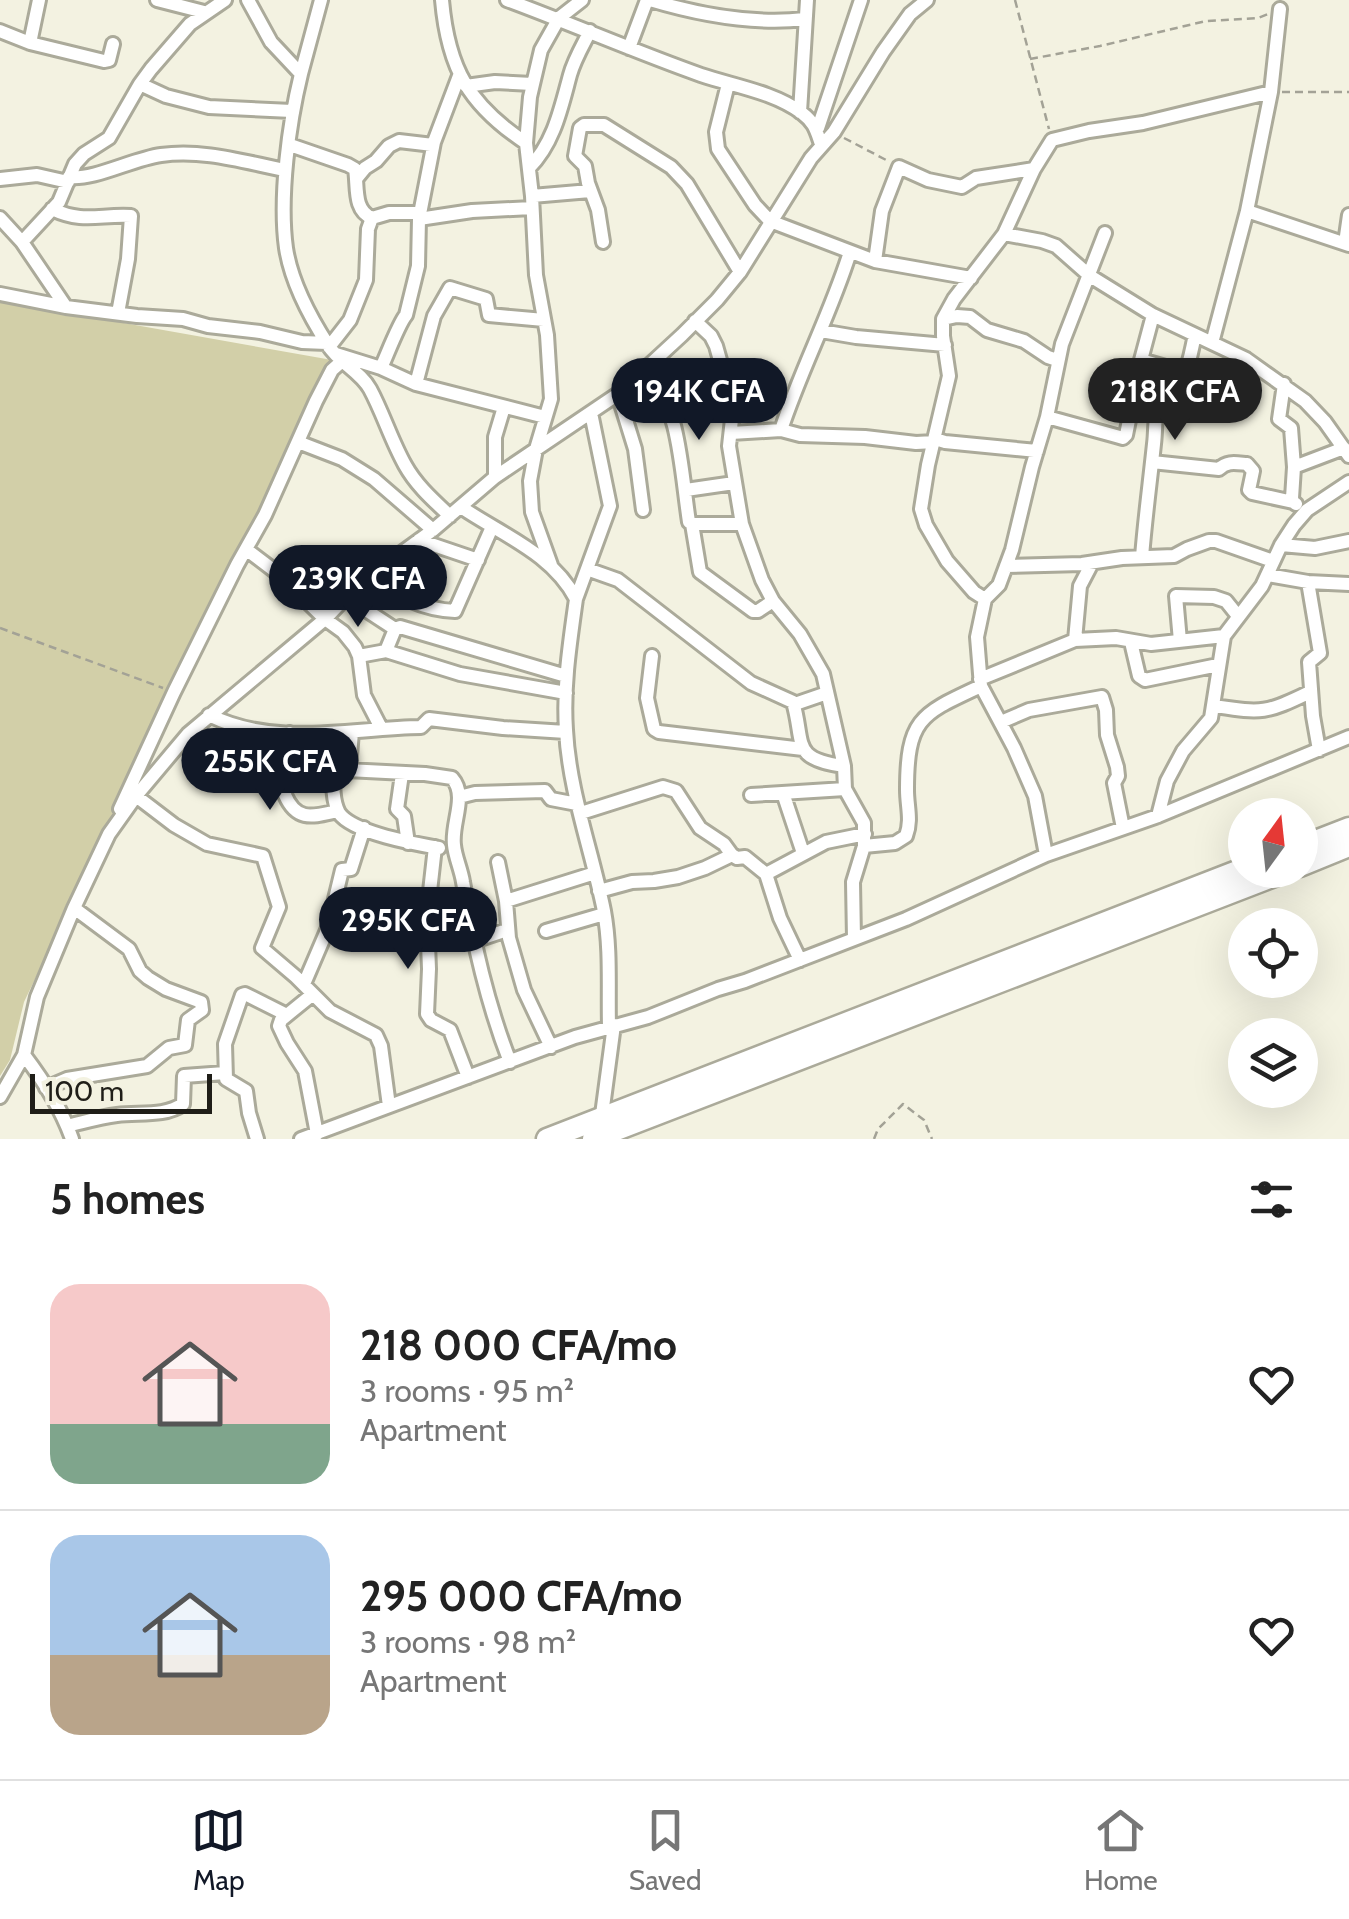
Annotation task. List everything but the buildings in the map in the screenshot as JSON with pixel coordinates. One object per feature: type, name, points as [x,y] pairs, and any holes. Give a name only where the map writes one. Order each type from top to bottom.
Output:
[{"type":"main road","points":[[1318,840],[1349,828]]},
{"type":"main road","points":[[1318,859],[1349,846]]},
{"type":"main road","points":[[598,1133],[1228,875]]},
{"type":"main road","points":[[546,1139],[598,1133],[1243,888]]},
{"type":"street","points":[[30,43],[39,0]]},
{"type":"street","points":[[158,0],[204,12]]},
{"type":"street","points":[[22,242],[59,202],[74,164],[109,138],[140,84],[184,30],[204,12],[226,0]]},
{"type":"street","points":[[248,0],[270,42],[302,74]]},
{"type":"street","points":[[322,0],[292,111],[286,170],[286,248],[292,271],[310,315],[333,351],[367,384],[418,485],[552,565]]},
{"type":"street","points":[[442,0],[463,81],[494,120],[526,144]]},
{"type":"street","points":[[507,0],[775,99],[800,112],[818,128]]},
{"type":"street","points":[[629,48],[649,0],[760,22],[805,19]]},
{"type":"street","points":[[800,112],[807,0]]},
{"type":"street","points":[[821,144],[818,128],[862,0]]},
{"type":"street","points":[[109,834],[188,734],[371,575],[433,530],[495,477],[618,394],[695,321],[740,272],[883,52],[910,14],[927,0]]},
{"type":"street","points":[[576,3],[559,18],[541,50],[532,84],[526,144],[551,399],[530,481],[532,512],[552,565],[576,599]]},
{"type":"street","points":[[1212,343],[1246,210],[1270,92],[1280,9]]},
{"type":"street","points":[[0,31],[30,43],[106,62],[113,44]]},
{"type":"street","points":[[529,168],[554,130],[570,73],[590,31]]},
{"type":"street","points":[[463,81],[532,84]]},
{"type":"street","points":[[381,368],[406,316],[418,266],[420,216],[436,131],[463,81]]},
{"type":"street","points":[[140,84],[198,105],[292,111]]},
{"type":"street","points":[[728,84],[716,132],[718,149],[770,221],[875,261],[972,278]]},
{"type":"street","points":[[984,599],[955,571],[926,525],[922,509],[948,376],[943,319],[1004,234],[1052,140],[1144,123],[1270,92]]},
{"type":"street","points":[[603,242],[585,166],[576,158],[582,126],[600,124],[671,166],[687,184],[740,272]]},
{"type":"street","points":[[356,179],[399,141],[433,146]]},
{"type":"street","points":[[290,145],[354,169],[359,208],[372,218],[390,213],[420,216],[472,211],[590,191]]},
{"type":"street","points":[[0,179],[37,175],[68,180],[88,177],[142,158],[180,152],[286,170]]},
{"type":"street","points":[[875,261],[882,212],[899,167],[928,180],[962,187],[976,178],[1034,169]]},
{"type":"street","points":[[52,209],[80,219],[131,216],[118,313]]},
{"type":"street","points":[[1246,210],[1347,244],[1349,215]]},
{"type":"street","points":[[0,218],[22,242],[66,307]]},
{"type":"street","points":[[0,1097],[24,1055],[37,997],[74,908],[174,692],[265,515],[332,370],[333,351],[366,280],[372,218]]},
{"type":"street","points":[[1046,856],[1035,796],[981,682],[977,637],[984,599],[999,585],[1006,566],[1047,418],[1058,360],[1105,232]]},
{"type":"street","points":[[1004,234],[1056,246],[1090,276],[1153,315],[1246,359],[1284,384],[1317,412],[1346,452],[1294,467]]},
{"type":"street","points":[[781,430],[850,252]]},
{"type":"street","points":[[416,384],[434,316],[450,288],[486,299],[489,315],[544,320]]},
{"type":"street","points":[[0,294],[66,307],[260,332],[333,351],[416,384],[545,417]]},
{"type":"street","points":[[1047,418],[1126,436],[1153,315]]},
{"type":"street","points":[[943,319],[970,318],[987,330],[1024,341],[1058,360]]},
{"type":"street","points":[[695,321],[716,346],[730,399],[729,446],[742,524],[772,601],[818,663],[844,766],[844,789],[864,823],[865,840],[854,882],[854,939]]},
{"type":"street","points":[[821,331],[944,345]]},
{"type":"street","points":[[1142,557],[1157,402],[1160,396],[1174,392],[1186,373],[1195,335]]},
{"type":"street","points":[[1141,360],[1186,373]]},
{"type":"street","points":[[649,367],[668,400],[700,572],[752,611],[772,601]]},
{"type":"street","points":[[1284,384],[1279,419],[1292,428],[1293,502]]},
{"type":"street","points":[[618,394],[635,449],[643,510]]},
{"type":"street","points":[[495,477],[496,437],[504,407]]},
{"type":"street","points":[[592,413],[610,506],[576,599],[566,676],[566,732],[608,950],[612,1026],[598,1133]]},
{"type":"street","points":[[730,433],[781,430],[800,435],[916,443],[934,440],[1037,451]]},
{"type":"street","points":[[298,442],[342,459],[374,479],[433,530]]},
{"type":"street","points":[[1152,462],[1219,469],[1230,462],[1247,464],[1252,470],[1252,493],[1293,502],[1306,510]]},
{"type":"street","points":[[686,490],[734,483]]},
{"type":"street","points":[[1158,816],[1167,781],[1183,751],[1211,718],[1224,636],[1246,609],[1281,545],[1306,510],[1348,485]]},
{"type":"street","points":[[692,524],[742,524]]},
{"type":"street","points":[[371,575],[404,598],[455,611],[492,527]]},
{"type":"street","points":[[419,540],[478,560]]},
{"type":"street","points":[[1006,566],[1174,556],[1187,548],[1216,541],[1308,582],[1349,584]]},
{"type":"street","points":[[1281,545],[1316,548],[1349,541]]},
{"type":"street","points":[[247,550],[280,574],[355,646],[364,695],[381,728]]},
{"type":"street","points":[[1075,640],[1080,586],[1092,562]]},
{"type":"street","points":[[587,569],[618,580],[741,676],[794,704],[827,692]]},
{"type":"street","points":[[1308,582],[1320,653],[1310,661],[1318,750]]},
{"type":"street","points":[[1180,641],[1176,596],[1214,597],[1226,601],[1238,616]]},
{"type":"street","points":[[346,597],[394,629]]},
{"type":"street","points":[[394,629],[400,627],[566,676]]},
{"type":"street","points":[[386,652],[394,629]]},
{"type":"street","points":[[766,874],[826,842],[895,843],[906,836],[911,816],[907,794],[912,737],[934,707],[981,682],[1075,640],[1116,638],[1151,644],[1224,636]]},
{"type":"street","points":[[1131,642],[1139,676],[1145,680],[1218,664]]},
{"type":"street","points":[[359,656],[386,652],[460,674],[566,693]]},
{"type":"street","points":[[652,656],[647,698],[654,729],[659,732],[803,750],[822,763],[844,766]]},
{"type":"street","points":[[1214,706],[1257,712],[1277,708],[1310,692]]},
{"type":"street","points":[[1000,722],[1030,710],[1102,698],[1117,768],[1114,783],[1123,828]]},
{"type":"street","points":[[794,704],[803,750]]},
{"type":"street","points":[[210,716],[243,729],[290,734],[420,726],[429,719],[566,732]]},
{"type":"street","points":[[347,770],[352,732]]},
{"type":"street","points":[[290,734],[285,795],[288,802],[295,812],[311,816],[338,811]]},
{"type":"street","points":[[300,1139],[800,960],[906,919],[1046,856],[1158,816],[1349,737]]},
{"type":"street","points":[[454,850],[393,840],[349,821],[338,811],[332,779],[338,770],[347,770],[452,778],[457,784],[454,850],[494,1021],[510,1062]]},
{"type":"street","points":[[402,774],[397,809],[404,816],[408,843]]},
{"type":"street","points":[[459,797],[545,791],[550,799],[579,808],[671,788],[700,828],[724,844],[732,855],[746,857],[766,874],[780,918],[800,960]]},
{"type":"street","points":[[751,795],[844,789]]},
{"type":"street","points":[[783,793],[803,853]]},
{"type":"street","points":[[136,796],[174,825],[208,844],[263,856],[279,907],[262,948],[330,1011],[376,1035],[389,1106]]},
{"type":"street","points":[[317,1134],[305,1071],[279,1023],[309,989],[342,870],[351,869],[364,828]]},
{"type":"street","points":[[435,847],[426,918],[430,969],[427,1014],[450,1030],[468,1077]]},
{"type":"street","points":[[599,891],[632,882],[678,877],[732,855]]},
{"type":"street","points":[[498,862],[507,930],[524,990],[550,1047]]},
{"type":"street","points":[[506,901],[595,873]]},
{"type":"street","points":[[46,1088],[67,1079],[147,1066],[169,1048],[185,1045],[188,1020],[202,1010],[201,1002],[148,978],[129,949],[74,908]]},
{"type":"street","points":[[546,932],[604,914]]},
{"type":"street","points":[[474,940],[507,930]]},
{"type":"street","points":[[257,1139],[246,1090],[228,1080],[225,1073],[224,1044],[242,995],[287,1015]]},
{"type":"street","points":[[24,1055],[70,1132],[118,1115],[174,1110],[183,1104],[184,1076],[225,1073]]},
{"type":"path","points":[[1015,0],[1052,140]]},
{"type":"path","points":[[1030,59],[1206,21],[1258,18],[1280,9]]},
{"type":"path","points":[[1270,92],[1349,92]]},
{"type":"path","points":[[834,132],[899,167]]},
{"type":"path","points":[[0,628],[174,692]]},
{"type":"path","points":[[874,1139],[878,1129],[902,1104],[924,1120],[932,1139]]},
{"type":"shaded area","points":[[0,301],[332,360],[24,1002],[10,1060],[0,1076]]}]
